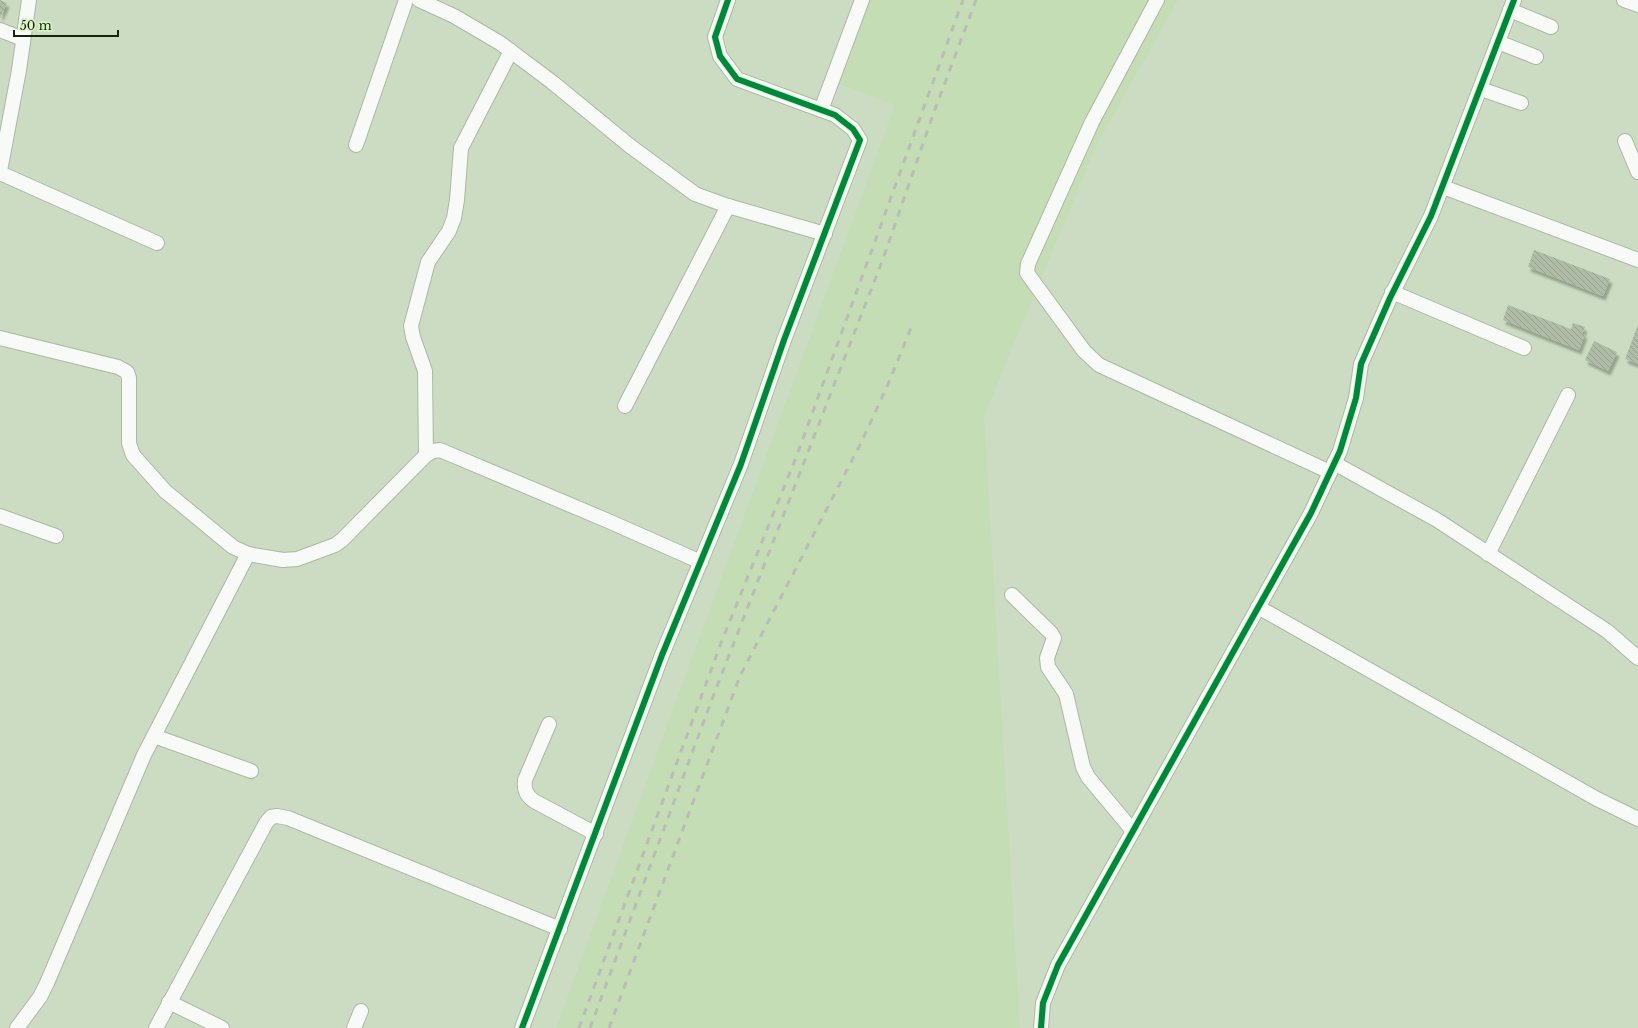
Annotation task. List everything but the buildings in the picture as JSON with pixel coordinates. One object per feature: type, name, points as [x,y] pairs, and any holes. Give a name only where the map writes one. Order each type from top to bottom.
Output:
[{"type":"street","points":[[29,0],[19,70],[0,172],[157,243]]},
{"type":"street","points":[[356,145],[406,0]]},
{"type":"street","points":[[419,0],[454,16],[500,43],[552,82],[630,146],[695,194],[728,206],[825,234]]},
{"type":"street","points":[[522,1028],[662,655],[741,464],[784,340],[860,140],[853,129],[835,114],[737,79],[720,56],[715,37],[728,0]]},
{"type":"street","points":[[821,110],[862,0]]},
{"type":"street","points":[[1157,0],[1092,122],[1028,264],[1027,273],[1084,351],[1099,365],[1332,468],[1437,520],[1607,631],[1638,658]]},
{"type":"street","points":[[1624,0],[1638,5]]},
{"type":"street","points":[[1041,1028],[1042,1003],[1058,965],[1310,513],[1340,451],[1356,398],[1361,364],[1392,292],[1431,216],[1512,5],[1551,27]]},
{"type":"street","points":[[0,30],[23,39]]},
{"type":"street","points":[[1498,42],[1536,57]]},
{"type":"street","points":[[426,455],[425,371],[413,337],[411,326],[428,262],[449,231],[454,218],[461,148],[511,51]]},
{"type":"street","points":[[1481,89],[1521,103]]},
{"type":"street","points":[[1625,141],[1638,172]]},
{"type":"street","points":[[1443,187],[1638,260]]},
{"type":"street","points":[[625,406],[728,206]]},
{"type":"street","points":[[1392,292],[1524,348]]},
{"type":"street","points":[[0,338],[118,367],[127,372],[130,378],[129,443],[133,455],[172,498],[233,547],[248,554],[283,560],[297,559],[335,545],[342,540],[426,455],[433,451],[440,450],[701,562]]},
{"type":"street","points":[[1488,554],[1568,396]]},
{"type":"street","points":[[0,516],[56,536]]},
{"type":"street","points":[[18,1028],[40,997],[47,983],[142,761],[248,554]]},
{"type":"street","points":[[1012,595],[1051,633],[1054,638],[1047,658],[1048,667],[1066,694],[1083,767],[1088,777],[1132,831]]},
{"type":"street","points":[[1258,607],[1597,799],[1638,819]]},
{"type":"street","points":[[549,724],[525,780],[524,789],[528,796],[534,801],[596,834]]},
{"type":"street","points":[[154,736],[251,771]]},
{"type":"street","points":[[156,1028],[266,823],[271,817],[276,816],[288,818],[560,929]]},
{"type":"street","points":[[169,1002],[222,1028]]},
{"type":"street","points":[[354,1028],[361,1011]]},
{"type":"shaded area","points":[[860,0],[1178,0],[1098,142],[984,416],[1020,1028],[556,1028],[895,105],[829,80]]},
{"type":"railway","points":[[579,1028],[721,643],[797,455],[963,0]]},
{"type":"railway","points":[[590,1028],[714,694],[883,259],[934,112],[976,0]]},
{"type":"railway","points":[[609,1028],[740,676],[861,443],[889,382],[913,323]]},
{"type":"cycle path","points":[[522,1028],[662,655],[741,464],[784,340],[860,140],[853,129],[835,115],[737,79],[720,56],[715,37],[728,0]]},
{"type":"cycle path","points":[[1041,1028],[1043,1003],[1058,965],[1311,513],[1340,451],[1356,398],[1361,364],[1390,298],[1431,216],[1514,0]]}]
